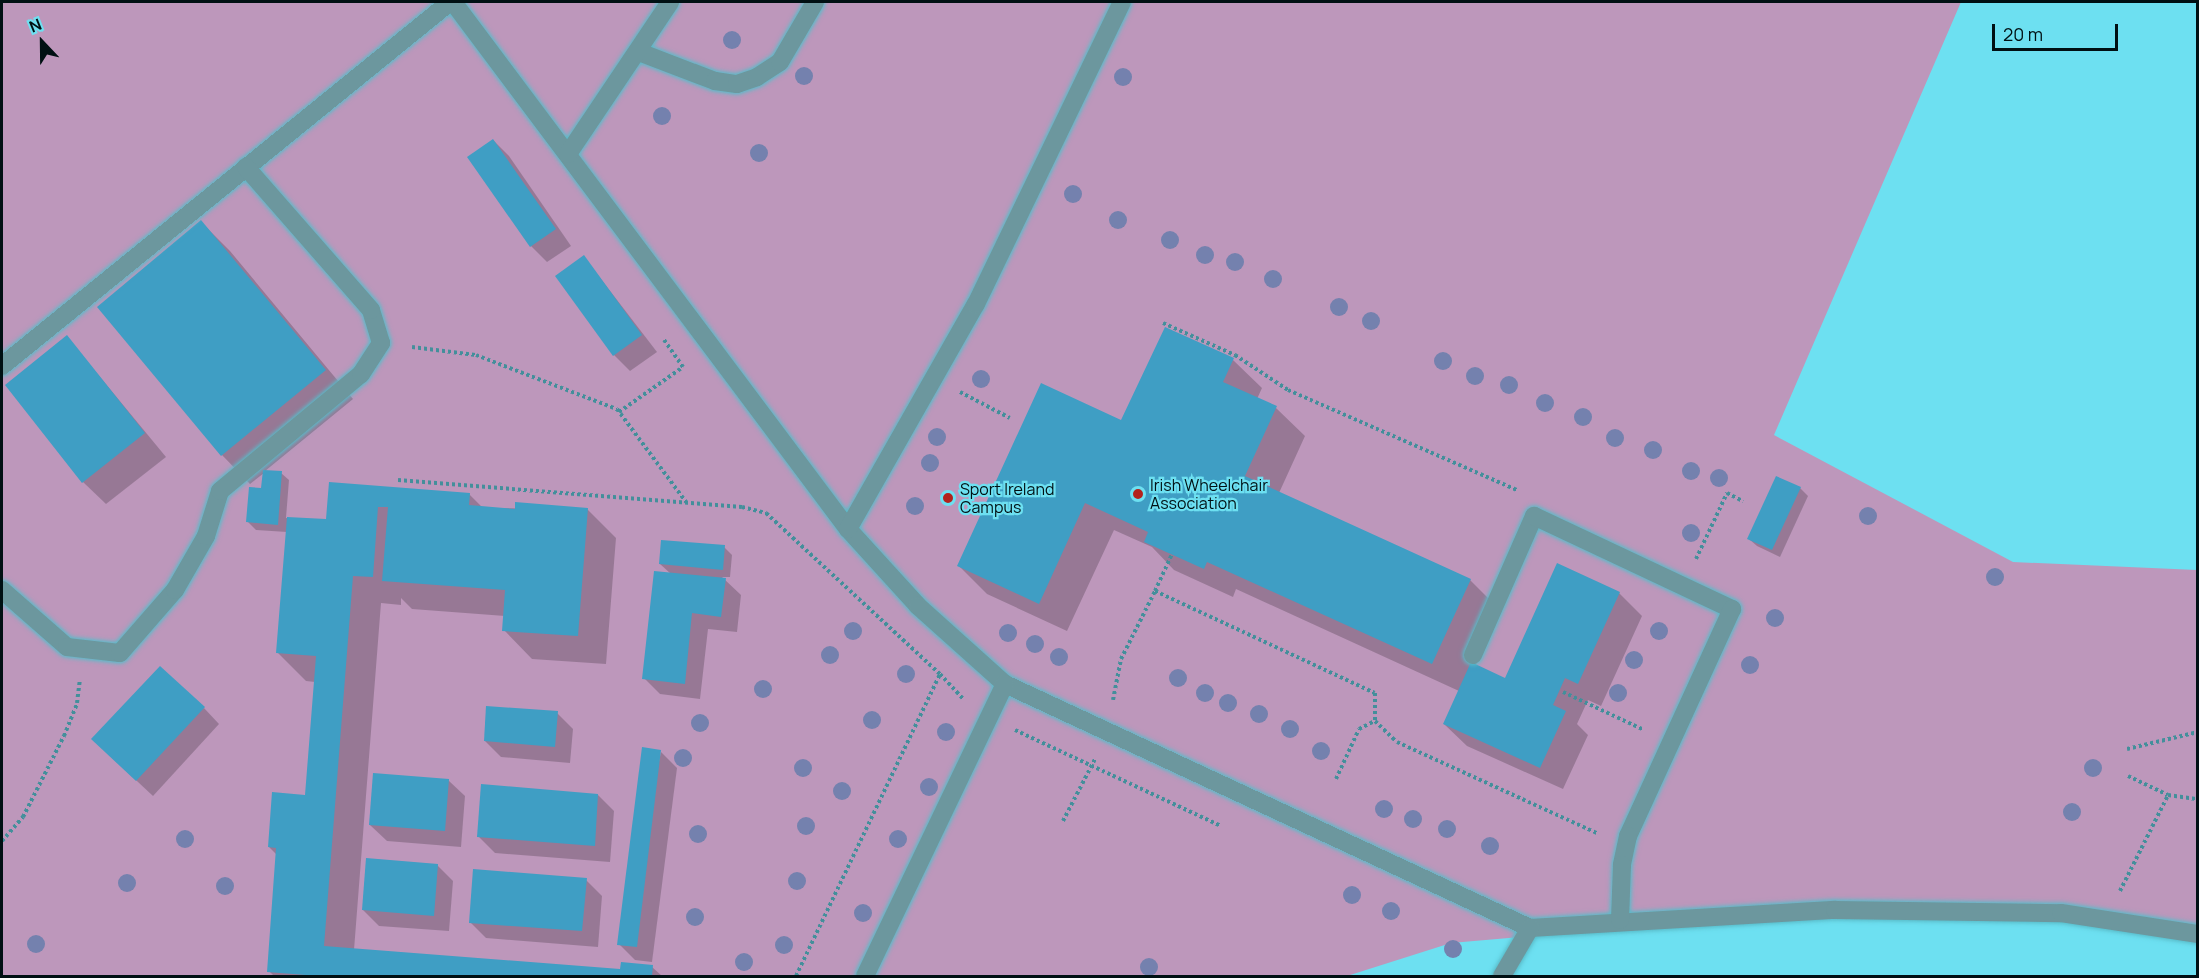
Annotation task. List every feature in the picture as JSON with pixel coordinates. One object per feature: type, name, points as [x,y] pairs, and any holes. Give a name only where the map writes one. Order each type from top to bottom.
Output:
[{"type":"lane","points":[[2,366],[451,2],[568,154],[848,529],[918,606],[1005,684],[1530,928],[1620,920],[1835,910],[2061,913],[2198,934]]},
{"type":"lane","points":[[568,154],[639,52],[670,2]]},
{"type":"lane","points":[[639,52],[715,81],[737,84],[758,77],[780,62],[815,2]]},
{"type":"lane","points":[[848,529],[976,304],[1122,2]]},
{"type":"lane","points":[[2,590],[67,648],[120,653],[175,590],[206,536],[220,491],[361,374],[381,343],[371,310],[246,167]]},
{"type":"lane","points":[[1473,655],[1534,516],[1732,609],[1628,836],[1622,865],[1620,920]]},
{"type":"lane","points":[[865,976],[1005,684]]},
{"type":"lane","points":[[1502,976],[1530,928]]},
{"type":"path","points":[[1163,323],[1235,355],[1288,390],[1519,490]]},
{"type":"path","points":[[619,412],[683,367],[663,338]]},
{"type":"path","points":[[381,343],[476,355],[619,412],[687,503]]},
{"type":"path","points":[[933,378],[1010,418]]},
{"type":"path","points":[[398,480],[687,503],[766,513],[940,674],[973,710],[1221,826]]},
{"type":"path","points":[[1683,587],[1727,493],[1743,501]]},
{"type":"path","points":[[1122,659],[1172,554]]},
{"type":"path","points":[[1155,591],[1375,693],[1375,721],[1397,742],[1601,835]]},
{"type":"path","points":[[2,841],[23,818],[64,736],[77,703],[83,649]]},
{"type":"path","points":[[796,976],[940,674]]},
{"type":"path","points":[[1563,692],[1671,744]]},
{"type":"path","points":[[1336,779],[1359,729],[1375,721]]},
{"type":"path","points":[[2127,749],[2198,732]]},
{"type":"path","points":[[2128,776],[2168,795],[2198,799]]},
{"type":"path","points":[[2106,920],[2168,795]]},
{"type":"shaded area","name":"Sport Ireland Campus","points":[[2,2],[1961,2],[1774,435],[2013,562],[2197,570],[2197,936],[2143,924],[1964,915],[1759,916],[1451,943],[1347,976],[2,976]]},
{"type":"building","points":[[493,139],[556,229],[530,247],[467,157]]},
{"type":"building","points":[[201,220],[326,370],[221,456],[97,307]]},
{"type":"building","points":[[584,255],[642,335],[613,356],[555,276]]},
{"type":"building","name":"Irish Wheelchair Association","points":[[1165,327],[1234,358],[1223,382],[1277,406],[1245,476],[1471,579],[1432,664],[1207,562],[1204,569],[1144,542],[1148,532],[1085,503],[1039,604],[957,566],[1041,383],[1121,420]]},
{"type":"building","points":[[67,335],[145,433],[82,483],[5,385]]},
{"type":"building","points":[[263,470],[282,471],[278,525],[246,522],[249,487],[261,488]]},
{"type":"building","points":[[1776,476],[1801,487],[1772,550],[1747,539]]},
{"type":"building","points":[[329,482],[470,493],[469,505],[515,509],[515,502],[588,508],[578,636],[502,631],[505,590],[382,581],[388,507],[378,507],[373,577],[353,576],[324,946],[620,969],[621,962],[653,965],[652,976],[319,976],[267,972],[276,848],[268,847],[272,792],[305,795],[316,656],[276,653],[287,517],[326,519]]},
{"type":"building","points":[[661,540],[725,545],[723,570],[659,564]]},
{"type":"building","points":[[1557,563],[1620,592],[1578,684],[1565,678],[1553,705],[1566,711],[1540,768],[1443,724],[1471,662],[1505,678]]},
{"type":"building","points":[[654,571],[726,578],[721,617],[692,613],[685,684],[642,679]]},
{"type":"building","points":[[160,666],[205,707],[136,781],[91,739]]},
{"type":"building","points":[[486,706],[558,711],[555,747],[484,741]]},
{"type":"building","points":[[642,747],[661,750],[637,947],[617,945]]},
{"type":"building","points":[[373,773],[449,779],[445,831],[369,825]]},
{"type":"building","points":[[481,784],[598,794],[595,846],[477,837]]},
{"type":"building","points":[[366,858],[438,864],[434,916],[362,910]]},
{"type":"building","points":[[473,869],[587,878],[582,931],[469,923]]},
{"type":"place","name":"Irish Wheelchair Association","points":[[1138,494]]},
{"type":"place","name":"Sport Ireland Campus","points":[[948,498]]}]
